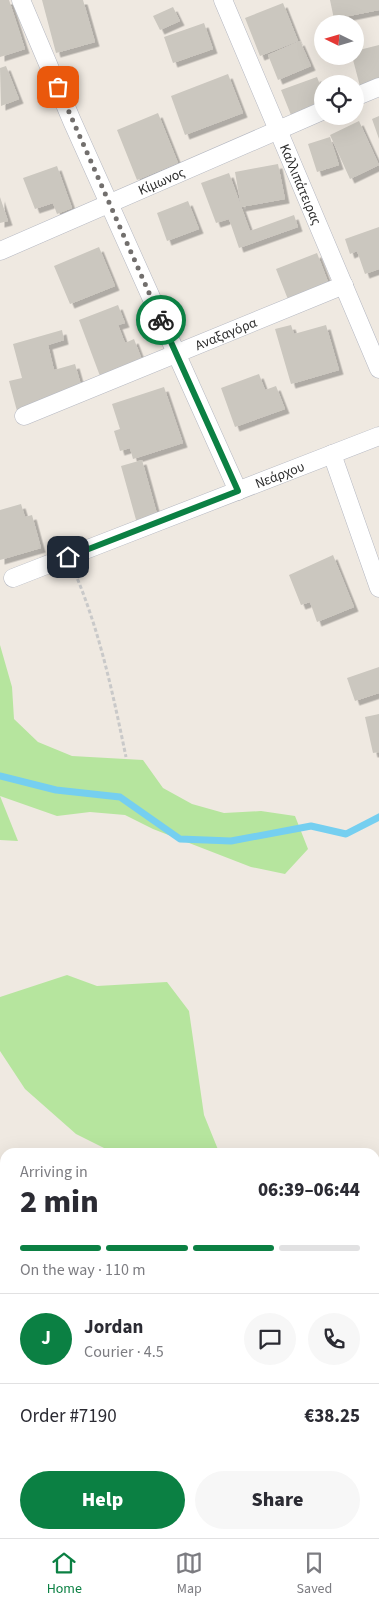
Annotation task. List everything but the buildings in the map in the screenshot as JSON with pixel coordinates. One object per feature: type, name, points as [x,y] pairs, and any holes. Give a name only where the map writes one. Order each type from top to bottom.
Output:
[{"type":"street","points":[[21,0],[72,121],[238,491]]},
{"type":"street","name":"Καλλιπάτειρας","points":[[223,0],[379,369]]},
{"type":"street","points":[[364,93],[379,86]]},
{"type":"street","name":"Κίμωνος","points":[[0,251],[314,114]]},
{"type":"street","name":"Αναξαγόρα","points":[[24,416],[344,285]]},
{"type":"street","name":"Νεάρχου","points":[[13,578],[379,436]]},
{"type":"street","points":[[332,454],[379,588]]},
{"type":"path","points":[[68,557],[87,601],[101,646],[126,757]]},
{"type":"green space","points":[[0,645],[12,687],[14,719],[38,742],[72,756],[143,760],[163,788],[192,804],[224,813],[261,811],[295,816],[308,849],[285,874],[251,867],[153,829],[125,815],[90,812],[57,816],[0,796]]},
{"type":"green space","points":[[0,796],[18,841],[0,840]]},
{"type":"green space","points":[[67,975],[97,986],[167,982],[189,1011],[204,1115],[217,1148],[104,1148],[76,1134],[25,1089],[0,1051],[0,997]]},
{"type":"waterway","points":[[0,776],[56,790],[120,797],[180,839],[231,841],[311,826],[346,834],[379,817]]},
{"type":"way so far","points":[[58,87],[161,320]]},
{"type":"route","points":[[68,557],[238,491],[161,320]]}]
